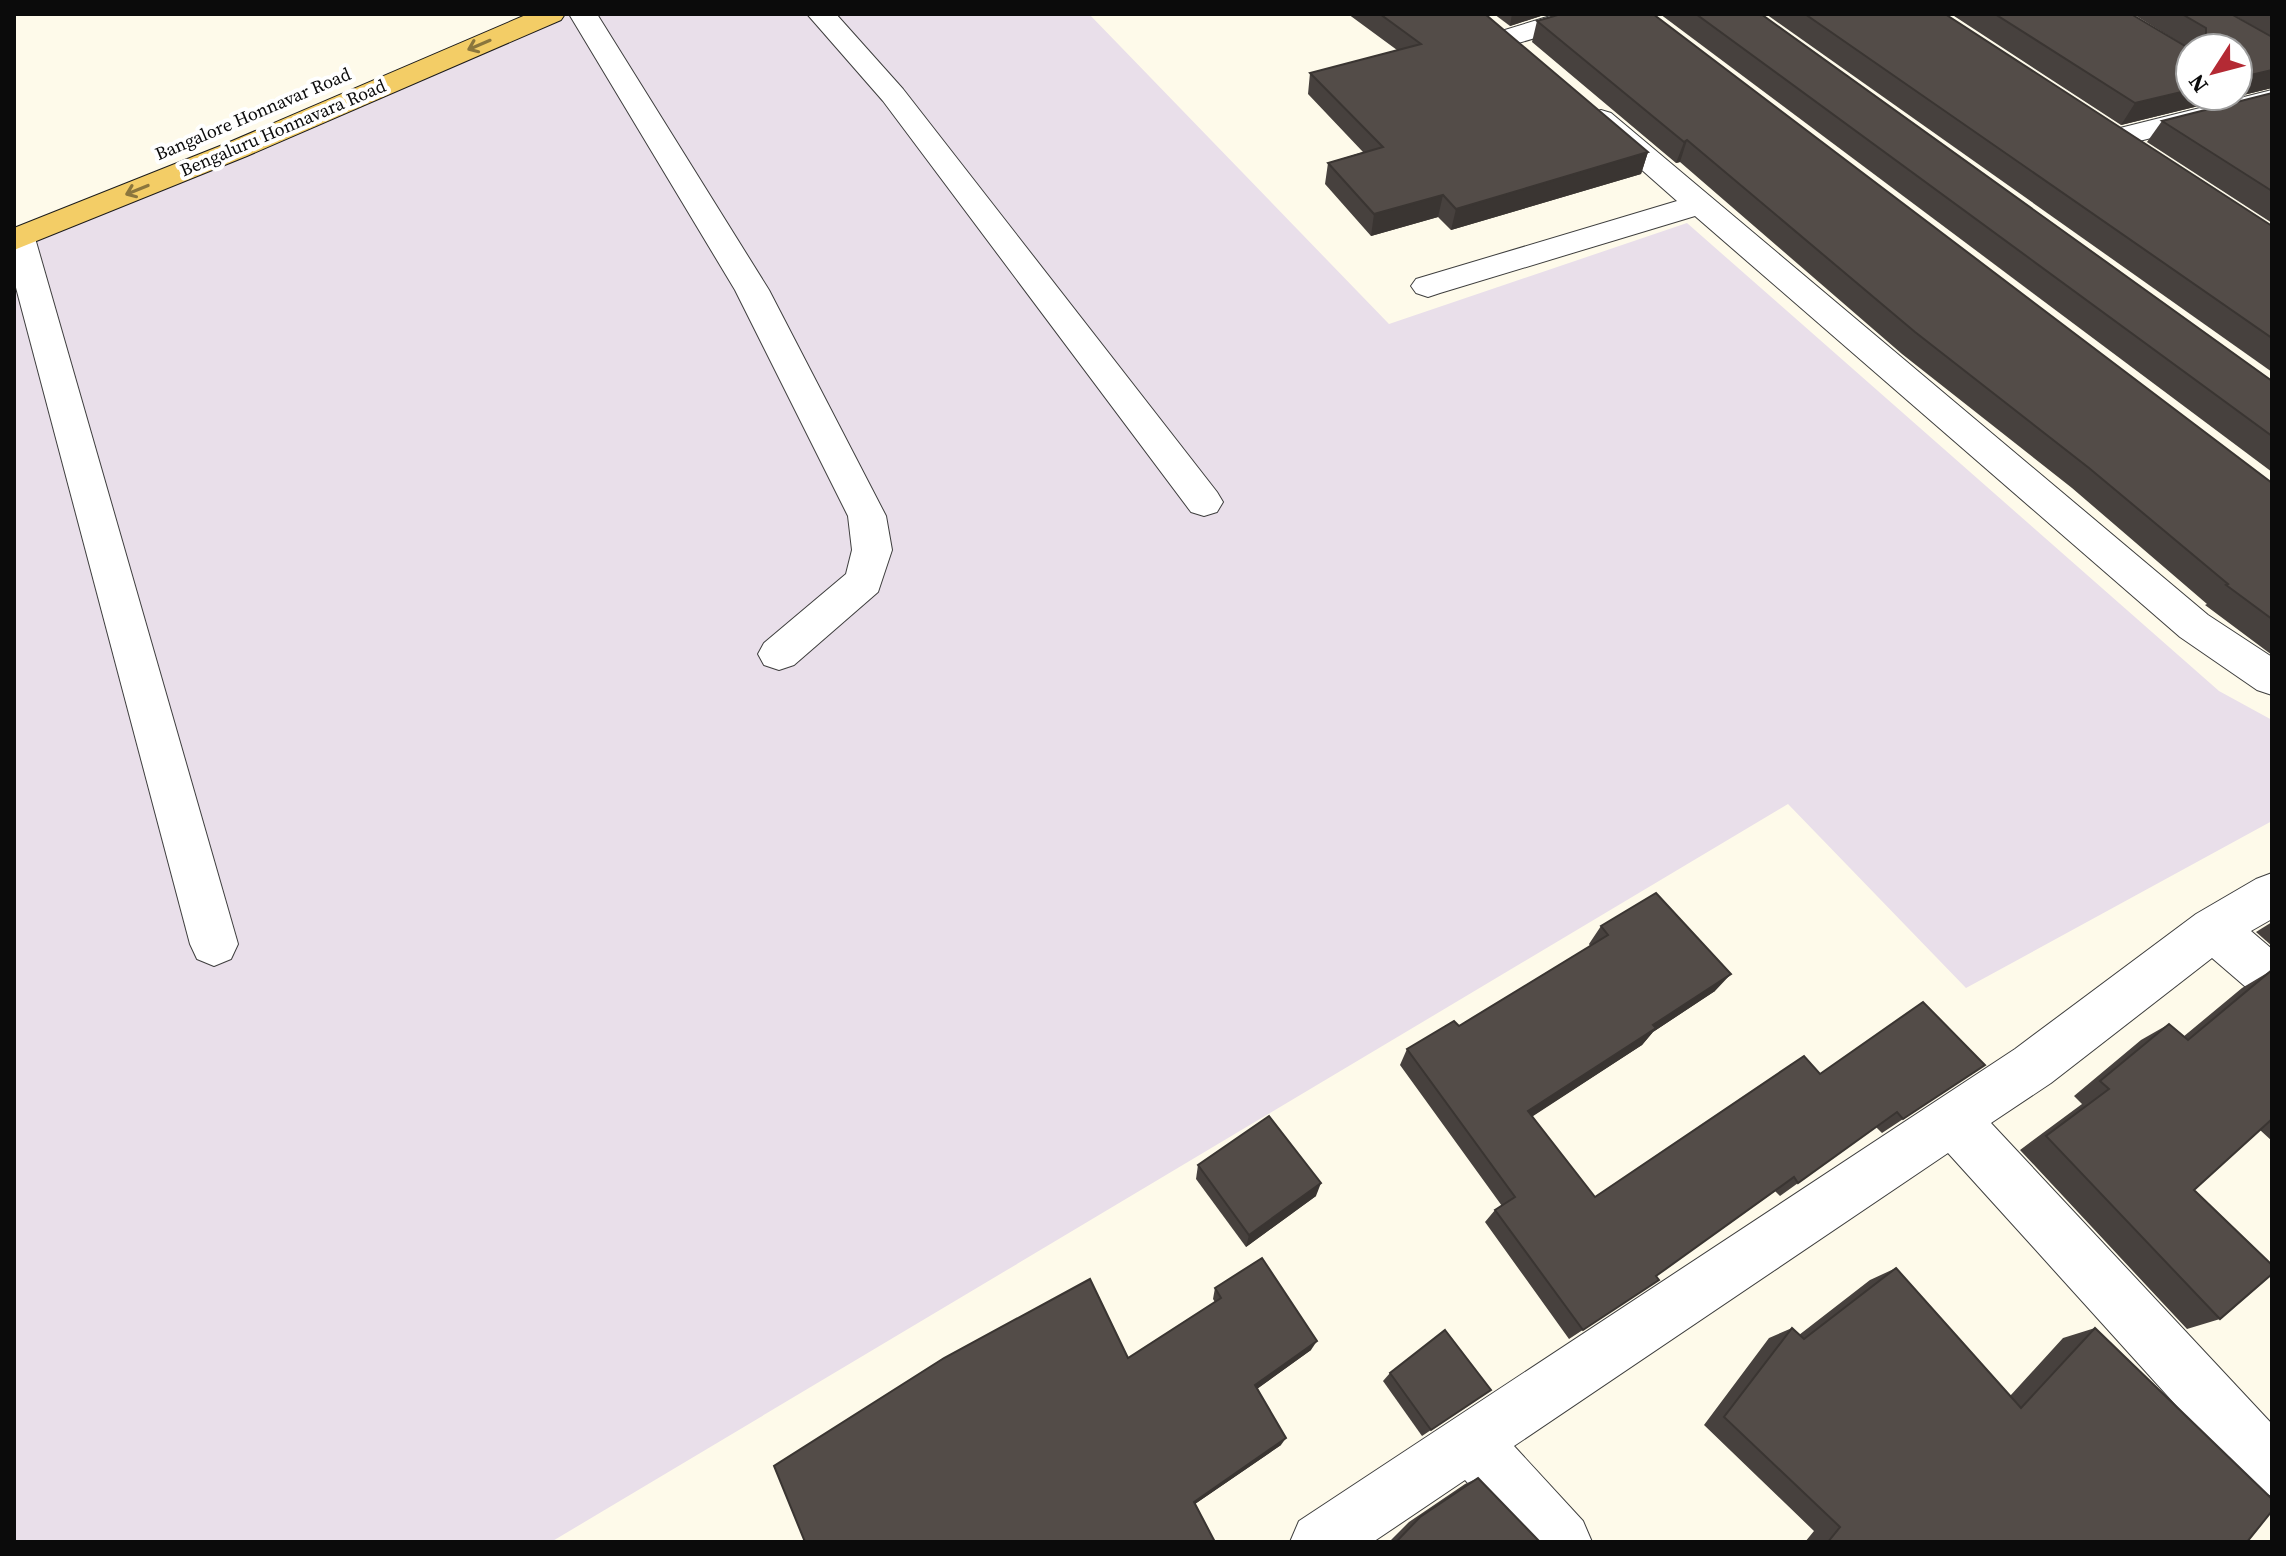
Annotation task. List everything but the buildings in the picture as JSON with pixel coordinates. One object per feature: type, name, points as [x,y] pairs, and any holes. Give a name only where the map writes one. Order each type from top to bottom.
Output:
[{"type":"main road","name":"Bangalore Honnavar Road","points":[[16,230],[112,174],[490,14]]},
{"type":"main road","name":"Bengaluru Honnavara Road","points":[[16,230],[236,150],[551,14]]},
{"type":"street","points":[[583,14],[752,290],[867,516],[872,550],[864,581],[779,654]]},
{"type":"street","points":[[821,14],[893,95],[1204,502]]},
{"type":"street","points":[[1540,68],[1492,29],[1586,14]]},
{"type":"street","points":[[1574,97],[2194,626],[2272,678]]},
{"type":"street","points":[[2115,138],[2259,102]]},
{"type":"street","points":[[2090,121],[2141,155]]},
{"type":"street","points":[[1428,286],[1700,204]]},
{"type":"street","points":[[16,230],[214,944]]},
{"type":"street","points":[[1320,1542],[2033,1066],[2213,929],[2272,894]]},
{"type":"street","points":[[2213,929],[2272,979]]},
{"type":"street","points":[[1952,1119],[2272,1467]]},
{"type":"street","points":[[1470,1442],[1562,1542]]},
{"type":"shaded area","points":[[571,14],[1089,14],[1389,324],[1687,223],[2219,691],[2272,720],[2272,821],[1966,988],[1788,804],[551,1542],[14,1542],[14,246]]}]
